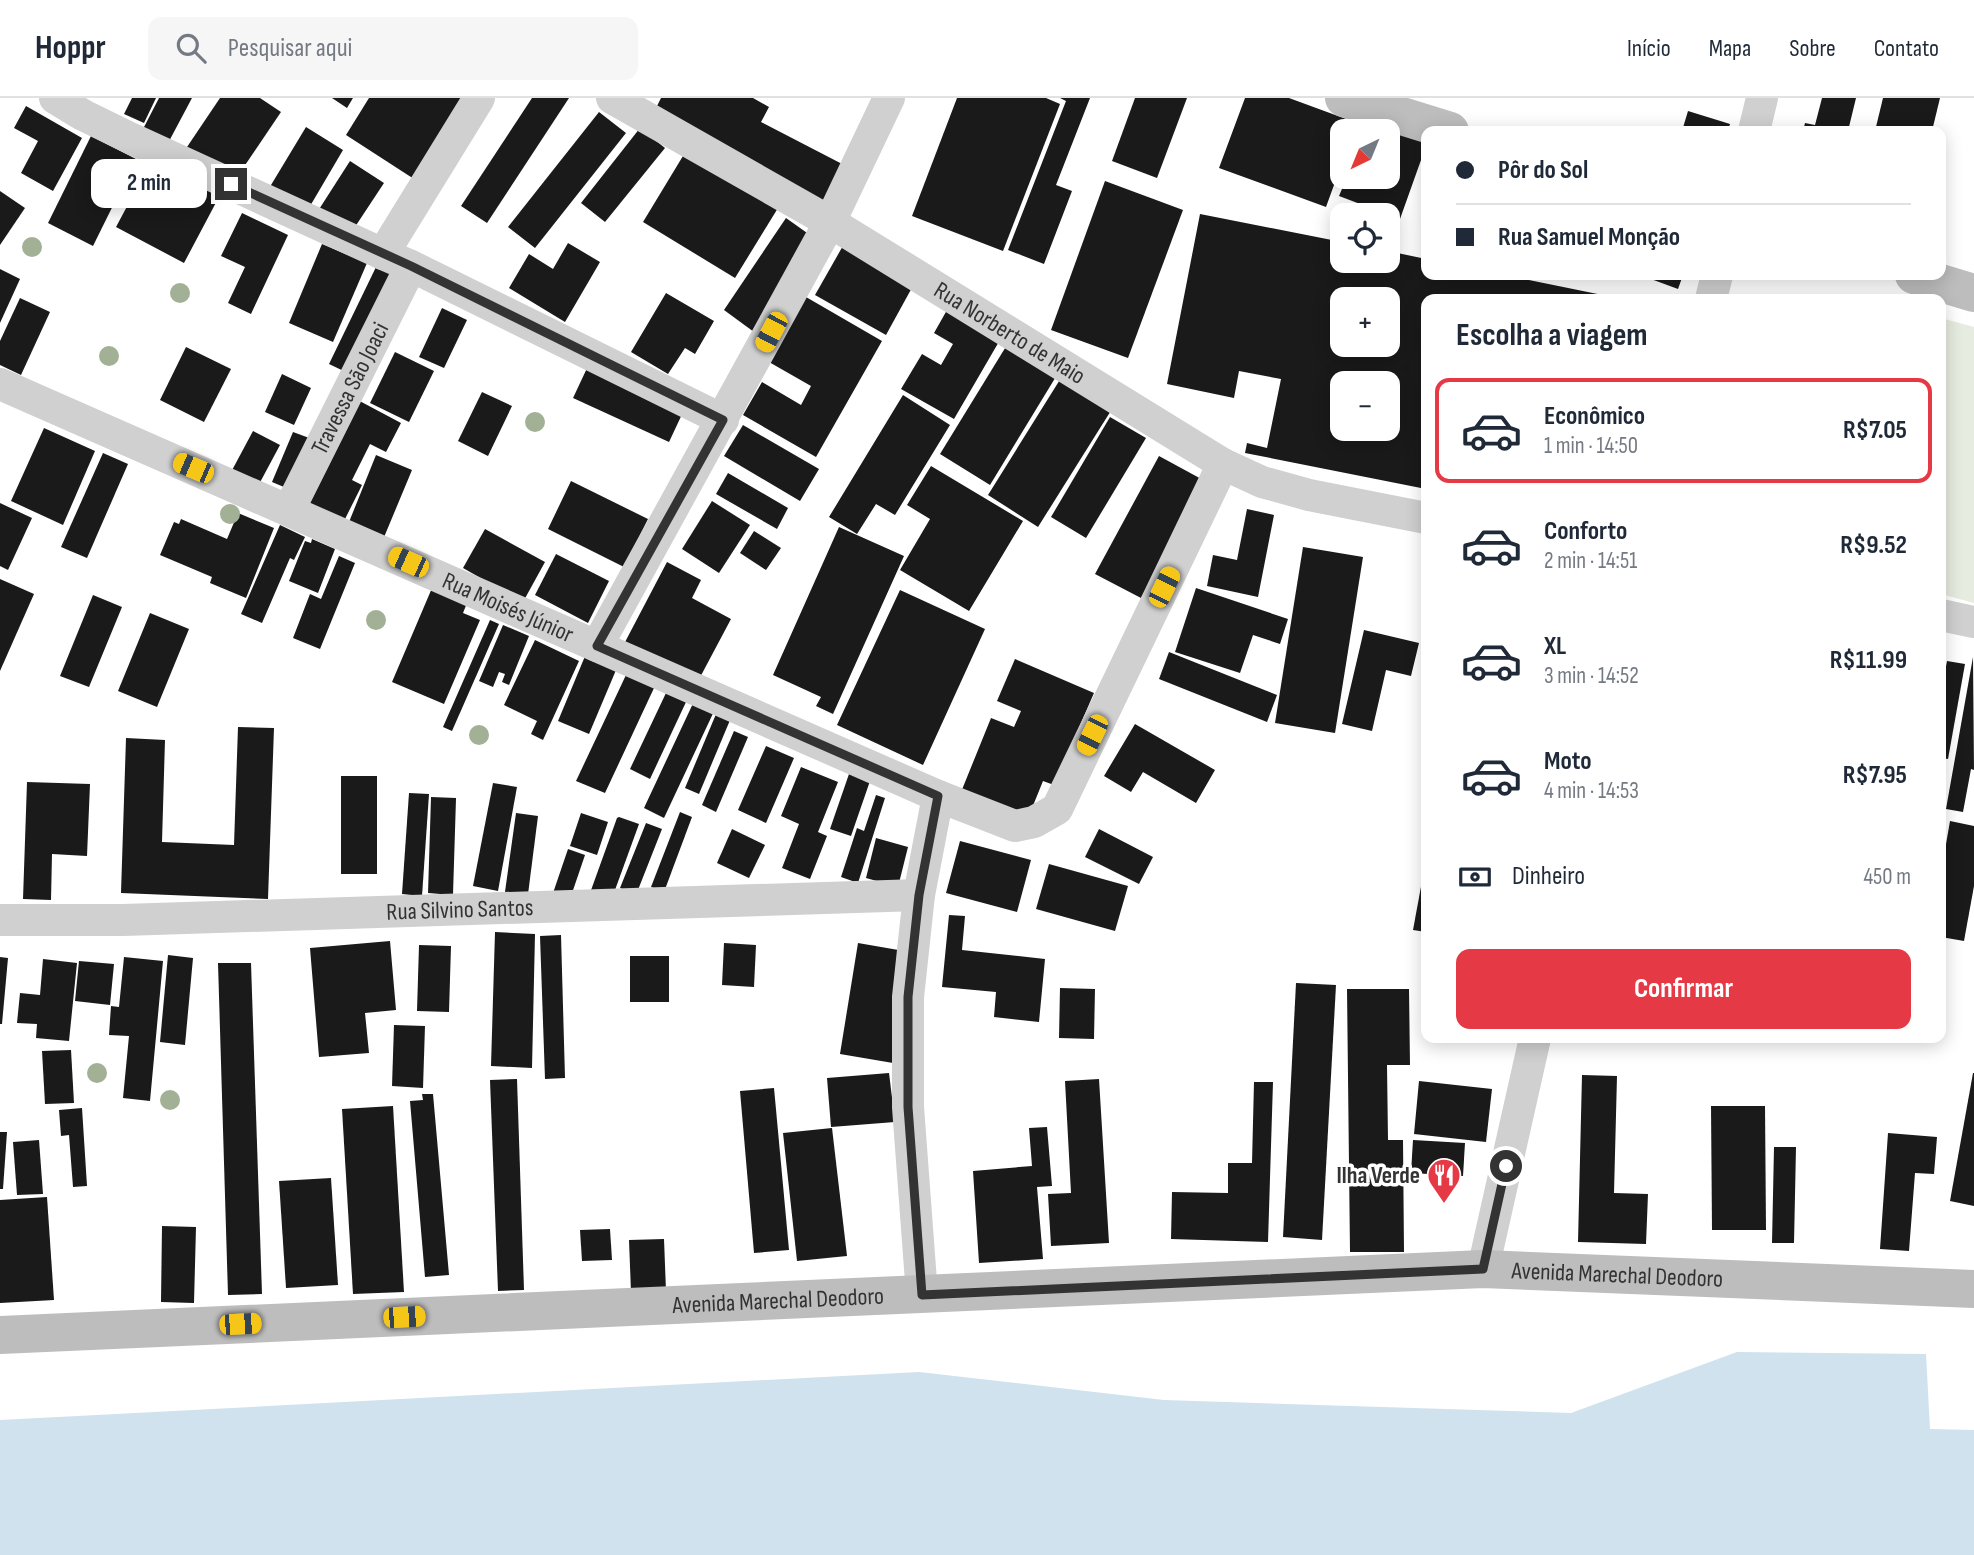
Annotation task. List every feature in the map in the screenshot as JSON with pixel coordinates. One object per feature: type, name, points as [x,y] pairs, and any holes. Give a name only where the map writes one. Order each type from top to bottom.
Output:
[{"type":"street","points":[[55,98],[130,138],[397,260],[723,420]]},
{"type":"street","name":"Travessa São Joaci","points":[[289,510],[397,260],[479,98]]},
{"type":"street","name":"Rua Norberto de Maio","points":[[612,98],[830,222],[1223,464],[1273,486],[1421,517]]},
{"type":"street","points":[[597,646],[830,222],[889,98]]},
{"type":"street","points":[[1344,98],[1434,126]]},
{"type":"street","points":[[1755,126],[1762,98]]},
{"type":"street","points":[[1931,280],[1974,293]]},
{"type":"street","name":"Rua Moisés Júnior","points":[[0,384],[938,796],[1015,826],[1034,822],[1057,809],[1223,464]]},
{"type":"street","points":[[1946,616],[1974,622]]},
{"type":"street","points":[[922,1295],[908,1107],[908,997],[919,895],[938,796]]},
{"type":"street","name":"Rua Silvino Santos","points":[[0,920],[137,919],[919,895]]},
{"type":"street","points":[[1483,1269],[1534,1043]]},
{"type":"street","name":"Avenida Marechal Deodoro","points":[[0,1335],[1483,1269],[1974,1289]]},
{"type":"shaded area","points":[[1946,319],[1974,327],[1974,603],[1946,595]]},
{"type":"water","points":[[1737,1352],[1926,1354],[1930,1429],[1974,1430],[1974,1555],[0,1555],[0,1420],[919,1372],[1164,1400],[1571,1413]]},
{"type":"building","points":[[132,98],[156,98],[144,123],[124,114]]},
{"type":"building","points":[[159,98],[192,98],[167,145],[142,131]]},
{"type":"building","points":[[220,98],[260,98],[281,112],[235,180],[187,147]]},
{"type":"building","points":[[332,98],[353,98],[347,108]]},
{"type":"building","points":[[369,98],[466,98],[414,179],[346,135]]},
{"type":"building","points":[[532,98],[569,98],[487,223],[461,206]]},
{"type":"building","points":[[661,98],[753,98],[769,107],[761,122],[846,166],[824,209],[650,120]]},
{"type":"building","points":[[957,98],[1046,98],[1060,104],[1003,251],[912,216]]},
{"type":"building","points":[[1060,98],[1090,98],[1056,185],[1072,191],[1044,264],[1008,250],[1066,101]]},
{"type":"building","points":[[1135,98],[1187,98],[1157,178],[1112,161]]},
{"type":"building","points":[[1245,98],[1289,98],[1346,119],[1330,119],[1330,189],[1333,189],[1326,207],[1219,168]]},
{"type":"building","points":[[1822,98],[1856,98],[1849,126],[1804,126],[1805,123],[1815,125]]},
{"type":"building","points":[[1883,98],[1940,98],[1933,126],[1876,126]]},
{"type":"building","points":[[26,106],[82,138],[53,191],[21,173],[38,141],[14,128]]},
{"type":"building","points":[[1688,111],[1730,124],[1729,126],[1684,126]]},
{"type":"building","points":[[599,112],[626,133],[535,248],[508,227]]},
{"type":"building","points":[[306,127],[343,150],[306,213],[268,190]]},
{"type":"building","points":[[640,128],[665,148],[605,222],[581,203]]},
{"type":"building","points":[[1400,128],[1421,136],[1421,160],[1400,219],[1400,203],[1358,203],[1339,196],[1342,189],[1400,189]]},
{"type":"building","points":[[91,136],[136,159],[93,246],[48,223]]},
{"type":"building","points":[[686,151],[778,208],[735,278],[643,222]]},
{"type":"building","points":[[350,161],[384,183],[349,236],[316,214]]},
{"type":"building","points":[[165,166],[220,195],[184,263],[116,227],[139,184],[152,191]]},
{"type":"building","points":[[1105,181],[1183,210],[1128,358],[1051,330]]},
{"type":"building","points":[[0,191],[25,208],[0,245]]},
{"type":"building","points":[[242,213],[288,235],[251,314],[228,303],[245,267],[221,256]]},
{"type":"building","points":[[1200,214],[1330,240],[1330,273],[1400,273],[1400,254],[1421,258],[1421,280],[1529,280],[1598,294],[1421,294],[1421,488],[1245,453],[1247,443],[1267,448],[1281,379],[1239,371],[1234,398],[1167,384]]},
{"type":"building","points":[[786,218],[817,240],[754,332],[724,310]]},
{"type":"building","points":[[568,243],[600,262],[565,322],[509,288],[529,254],[553,269]]},
{"type":"building","points":[[322,244],[367,263],[333,342],[289,323]]},
{"type":"building","points":[[844,244],[914,284],[886,335],[815,295]]},
{"type":"building","points":[[377,265],[400,276],[352,375],[329,364]]},
{"type":"building","points":[[0,269],[20,279],[0,323]]},
{"type":"building","points":[[1654,280],[1681,280],[1678,289]]},
{"type":"building","points":[[666,293],[714,321],[695,354],[685,348],[668,374],[631,352]]},
{"type":"building","points":[[806,297],[882,341],[816,457],[743,415],[762,382],[801,405],[811,386],[769,362]]},
{"type":"building","points":[[20,298],[50,312],[21,375],[0,365],[0,341]]},
{"type":"building","points":[[951,303],[1004,333],[954,419],[901,389],[922,354],[941,365],[953,344],[934,333]]},
{"type":"building","points":[[442,308],[467,320],[444,368],[419,357]]},
{"type":"building","points":[[1010,340],[1060,370],[990,485],[940,454]]},
{"type":"building","points":[[186,347],[231,369],[204,422],[160,400]]},
{"type":"building","points":[[395,352],[434,371],[409,422],[370,403]]},
{"type":"building","points":[[588,366],[684,410],[669,442],[573,398]]},
{"type":"building","points":[[282,374],[311,388],[294,425],[265,412]]},
{"type":"building","points":[[1061,378],[1112,409],[1038,527],[988,495]]},
{"type":"building","points":[[482,392],[512,406],[488,456],[458,441]]},
{"type":"building","points":[[903,395],[950,425],[895,515],[876,504],[857,534],[829,517]]},
{"type":"building","points":[[354,398],[401,423],[386,452],[370,444],[352,480],[362,485],[342,525],[300,504]]},
{"type":"building","points":[[1110,417],[1146,438],[1086,538],[1051,517]]},
{"type":"building","points":[[743,425],[819,469],[800,501],[724,456]]},
{"type":"building","points":[[44,428],[95,451],[63,525],[11,501]]},
{"type":"building","points":[[253,431],[280,445],[257,488],[230,474]]},
{"type":"building","points":[[293,432],[312,439],[291,490],[272,482]]},
{"type":"building","points":[[103,453],[128,464],[87,558],[61,547]]},
{"type":"building","points":[[376,455],[412,470],[382,542],[347,527]]},
{"type":"building","points":[[1159,456],[1205,481],[1141,598],[1095,574]]},
{"type":"building","points":[[931,466],[1023,521],[969,611],[900,570],[930,519],[907,505]]},
{"type":"building","points":[[728,473],[788,508],[777,529],[716,494]]},
{"type":"building","points":[[571,481],[648,519],[624,567],[548,529]]},
{"type":"building","points":[[712,501],[750,525],[719,573],[682,549]]},
{"type":"building","points":[[0,503],[32,518],[8,570],[0,566]]},
{"type":"building","points":[[1247,509],[1274,515],[1258,597],[1207,586],[1213,555],[1237,560]]},
{"type":"building","points":[[238,513],[274,528],[246,598],[210,583],[212,577],[160,555],[174,522],[179,524],[181,519],[227,539]]},
{"type":"building","points":[[280,525],[305,537],[294,560],[290,558],[262,623],[241,614]]},
{"type":"building","points":[[839,527],[904,556],[833,714],[816,706],[821,697],[773,675]]},
{"type":"building","points":[[485,529],[545,562],[523,602],[463,568]]},
{"type":"building","points":[[754,531],[781,548],[766,570],[740,553]]},
{"type":"building","points":[[312,539],[335,549],[318,593],[289,581],[305,541],[311,543]]},
{"type":"building","points":[[1303,547],[1363,557],[1335,733],[1275,723]]},
{"type":"building","points":[[556,554],[609,581],[588,623],[535,595]]},
{"type":"building","points":[[339,556],[355,563],[320,649],[293,638],[310,594],[321,599]]},
{"type":"building","points":[[667,562],[701,580],[692,598],[731,619],[697,683],[624,644]]},
{"type":"building","points":[[0,579],[34,594],[0,671]]},
{"type":"building","points":[[432,588],[467,603],[463,613],[480,620],[444,704],[392,682]]},
{"type":"building","points":[[1196,588],[1288,619],[1280,644],[1253,635],[1240,673],[1175,652]]},
{"type":"building","points":[[900,590],[985,629],[923,765],[837,725]]},
{"type":"building","points":[[93,595],[122,607],[89,687],[60,676]]},
{"type":"building","points":[[150,613],[189,629],[157,707],[118,691]]},
{"type":"building","points":[[490,620],[499,624],[452,731],[443,727]]},
{"type":"building","points":[[503,625],[529,636],[509,685],[502,682],[505,674],[499,672],[493,687],[479,681]]},
{"type":"building","points":[[1364,630],[1419,643],[1411,676],[1386,670],[1372,731],[1342,724]]},
{"type":"building","points":[[535,640],[579,661],[543,740],[531,734],[537,721],[504,705]]},
{"type":"building","points":[[588,649],[619,663],[589,734],[558,721]]},
{"type":"building","points":[[1169,652],[1277,695],[1267,722],[1159,679]]},
{"type":"building","points":[[1973,657],[1974,770],[1971,769],[1963,812],[1946,809]]},
{"type":"building","points":[[1015,659],[1094,693],[1054,785],[1043,781],[1028,818],[959,797],[991,718],[1014,727],[1021,711],[997,701]]},
{"type":"building","points":[[1947,661],[1965,664],[1948,759],[1946,759]]},
{"type":"building","points":[[626,675],[654,688],[605,793],[576,781]]},
{"type":"building","points":[[666,693],[686,702],[650,779],[630,769]]},
{"type":"building","points":[[696,697],[716,707],[664,818],[644,808]]},
{"type":"building","points":[[719,707],[733,713],[699,794],[685,788]]},
{"type":"building","points":[[1135,724],[1215,770],[1196,803],[1143,772],[1131,792],[1104,776]]},
{"type":"building","points":[[238,727],[274,728],[268,899],[121,893],[126,738],[165,740],[162,842],[234,845]]},
{"type":"building","points":[[734,731],[748,737],[716,812],[702,805]]},
{"type":"building","points":[[766,746],[794,758],[766,823],[738,810]]},
{"type":"building","points":[[801,767],[838,782],[818,832],[827,836],[810,879],[782,868],[799,824],[781,816]]},
{"type":"building","points":[[849,774],[870,781],[851,836],[830,829]]},
{"type":"building","points":[[341,776],[377,776],[377,874],[341,874]]},
{"type":"building","points":[[27,782],[90,784],[87,856],[52,854],[51,900],[23,899]]},
{"type":"building","points":[[493,783],[517,787],[498,891],[473,886]]},
{"type":"building","points":[[409,793],[429,794],[422,896],[402,894]]},
{"type":"building","points":[[876,795],[885,798],[858,883],[841,877],[857,828],[864,831]]},
{"type":"building","points":[[431,797],[456,798],[453,895],[428,893]]},
{"type":"building","points":[[680,812],[692,817],[664,892],[651,887]]},
{"type":"building","points":[[516,813],[538,816],[527,902],[504,899]]},
{"type":"building","points":[[581,813],[608,822],[597,855],[570,846]]},
{"type":"building","points":[[619,817],[639,824],[611,901],[590,893]]},
{"type":"building","points":[[1950,821],[1974,826],[1974,886],[1964,941],[1946,938],[1946,844]]},
{"type":"building","points":[[646,823],[662,829],[636,895],[620,888]]},
{"type":"building","points":[[732,829],[765,845],[749,878],[717,863]]},
{"type":"building","points":[[1099,829],[1153,857],[1139,884],[1085,857]]},
{"type":"building","points":[[876,838],[908,847],[898,887],[866,878]]},
{"type":"building","points":[[960,841],[1031,860],[1017,912],[946,893]]},
{"type":"building","points":[[568,849],[585,855],[569,902],[552,896]]},
{"type":"building","points":[[1049,864],[1128,886],[1115,931],[1036,909]]},
{"type":"building","points":[[1421,887],[1421,931],[1413,930]]},
{"type":"building","points":[[949,915],[965,916],[962,950],[1045,959],[1039,1022],[994,1017],[996,992],[942,987]]},
{"type":"building","points":[[495,932],[535,934],[532,1068],[491,1066]]},
{"type":"building","points":[[561,935],[565,1078],[545,1079],[540,936]]},
{"type":"building","points":[[390,941],[396,1010],[365,1013],[369,1053],[319,1057],[310,948]]},
{"type":"building","points":[[724,943],[756,945],[754,987],[722,985]]},
{"type":"building","points":[[858,943],[910,952],[893,1063],[840,1054]]},
{"type":"building","points":[[419,945],[451,946],[449,1012],[417,1011]]},
{"type":"building","points":[[168,955],[193,958],[185,1045],[160,1042]]},
{"type":"building","points":[[630,956],[669,956],[669,1002],[630,1002]]},
{"type":"building","points":[[0,957],[8,958],[2,1024],[0,1024]]},
{"type":"building","points":[[124,957],[163,961],[150,1101],[123,1098],[129,1036],[109,1035],[111,1006],[119,1007]]},
{"type":"building","points":[[43,959],[77,963],[69,1041],[36,1038],[37,1024],[17,1023],[20,993],[40,995]]},
{"type":"building","points":[[79,961],[114,964],[110,1005],[75,1001]]},
{"type":"building","points":[[218,963],[251,963],[262,1294],[228,1295]]},
{"type":"building","points":[[1296,983],[1336,985],[1322,1240],[1283,1237]]},
{"type":"building","points":[[1060,988],[1095,989],[1094,1039],[1059,1038]]},
{"type":"building","points":[[1347,989],[1409,989],[1410,1065],[1387,1065],[1388,1140],[1403,1140],[1404,1252],[1350,1252]]},
{"type":"building","points":[[394,1025],[425,1026],[423,1088],[392,1086]]},
{"type":"building","points":[[71,1050],[74,1103],[45,1104],[42,1051]]},
{"type":"building","points":[[889,1073],[895,1122],[831,1127],[827,1078]]},
{"type":"building","points":[[1974,1073],[1974,1206],[1950,1201]]},
{"type":"building","points":[[1582,1075],[1617,1076],[1614,1193],[1648,1194],[1646,1244],[1578,1242]]},
{"type":"building","points":[[517,1079],[524,1290],[498,1291],[490,1080]]},
{"type":"building","points":[[1099,1079],[1109,1243],[1051,1246],[1048,1194],[1071,1193],[1065,1081]]},
{"type":"building","points":[[1419,1081],[1492,1089],[1486,1142],[1414,1134]]},
{"type":"building","points":[[1254,1082],[1273,1082],[1268,1242],[1171,1239],[1172,1192],[1228,1193],[1228,1163],[1252,1163]]},
{"type":"building","points":[[774,1088],[789,1250],[754,1253],[740,1091]]},
{"type":"building","points":[[422,1094],[433,1094],[449,1275],[425,1277],[410,1101],[423,1100]]},
{"type":"building","points":[[393,1106],[404,1292],[353,1294],[342,1109]]},
{"type":"building","points":[[1711,1106],[1765,1106],[1766,1230],[1712,1230]]},
{"type":"building","points":[[82,1108],[87,1186],[73,1187],[69,1135],[61,1136],[59,1110]]},
{"type":"building","points":[[1047,1127],[1052,1186],[1037,1187],[1043,1259],[979,1263],[973,1171],[1032,1166],[1029,1128]]},
{"type":"building","points":[[832,1128],[847,1256],[797,1261],[783,1133]]},
{"type":"building","points":[[0,1132],[7,1132],[3,1189],[0,1189]]},
{"type":"building","points":[[1888,1133],[1937,1137],[1934,1174],[1915,1173],[1909,1251],[1880,1249]]},
{"type":"building","points":[[39,1140],[43,1194],[17,1195],[13,1142]]},
{"type":"building","points":[[1413,1140],[1465,1143],[1463,1176],[1411,1173]]},
{"type":"building","points":[[1774,1147],[1796,1147],[1794,1243],[1772,1243]]},
{"type":"building","points":[[331,1178],[338,1285],[286,1288],[279,1181]]},
{"type":"building","points":[[47,1197],[54,1300],[0,1303],[0,1200]]},
{"type":"building","points":[[162,1226],[196,1227],[194,1303],[161,1302]]},
{"type":"building","points":[[610,1229],[612,1260],[582,1261],[580,1230]]},
{"type":"building","points":[[664,1239],[666,1291],[631,1292],[629,1240]]},
{"type":"place","name":"Ilha Verde","points":[[1444,1205]]},
{"type":"route","points":[[231,184],[411,266],[723,420],[597,646],[938,796],[919,895],[908,997],[908,1107],[922,1295],[1483,1269],[1506,1166]]}]
